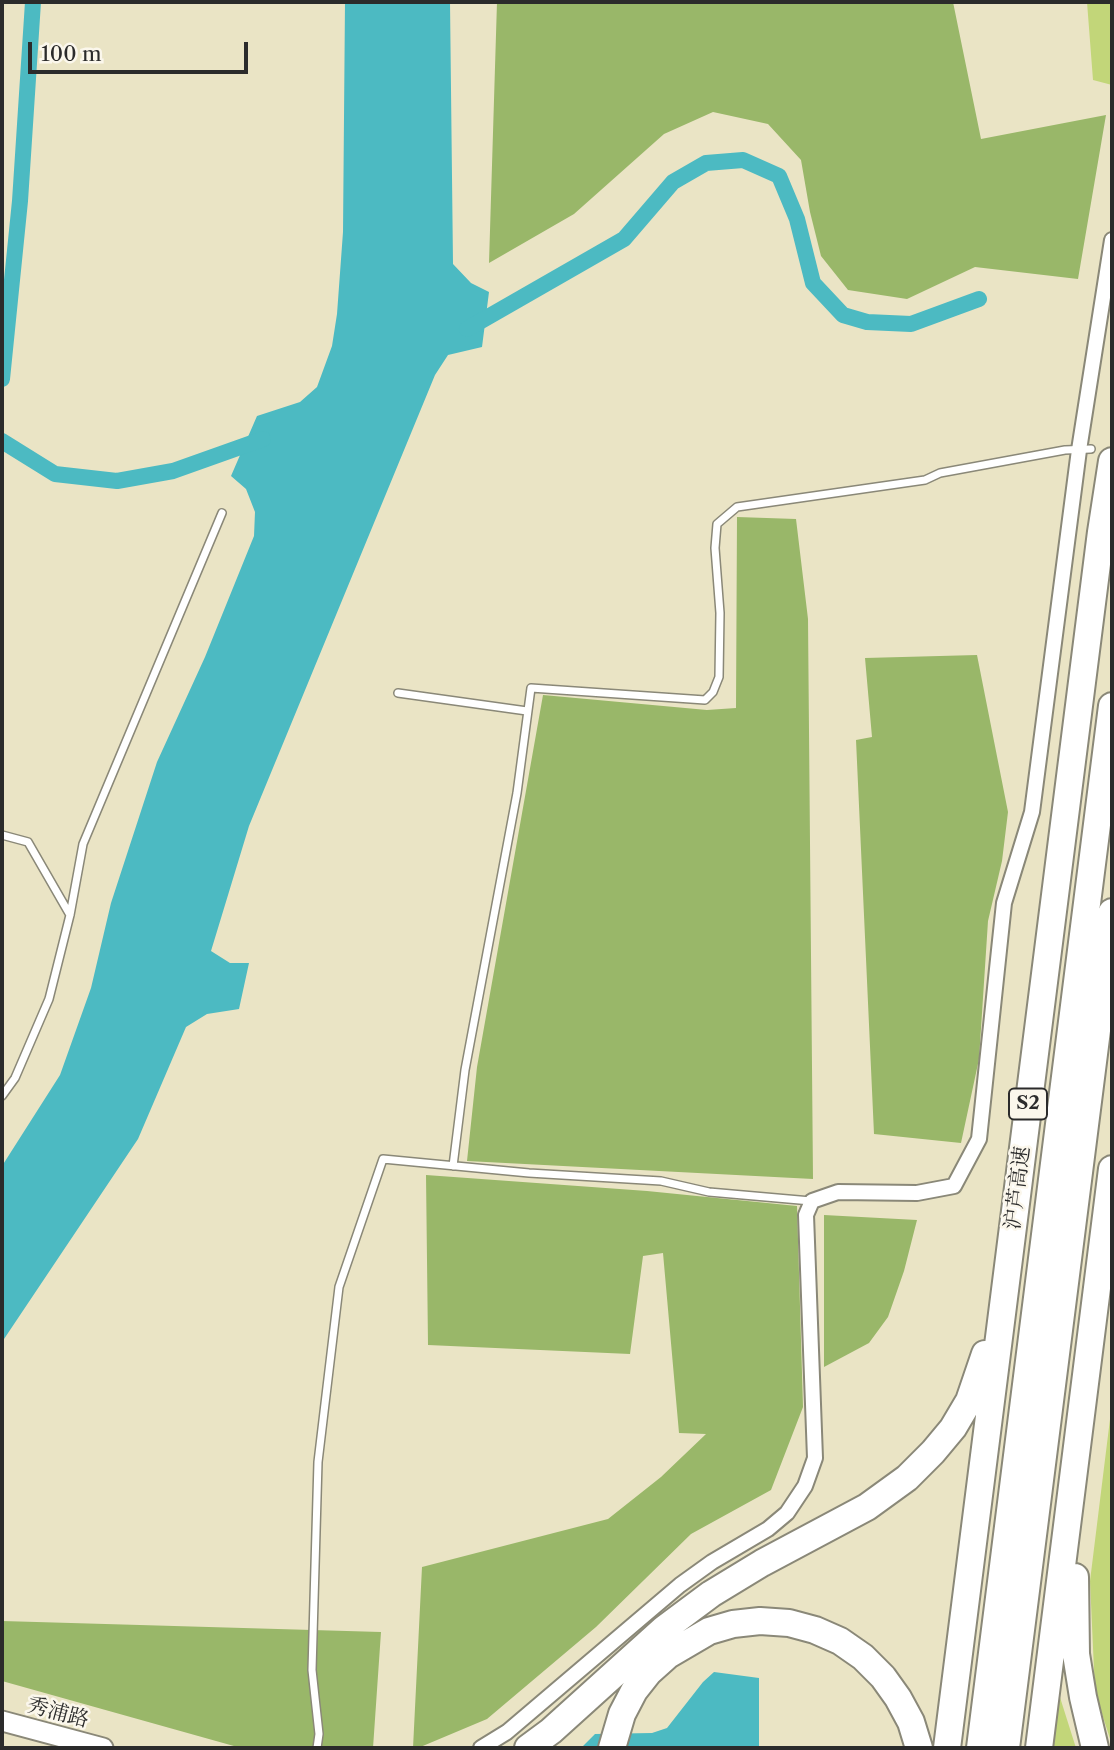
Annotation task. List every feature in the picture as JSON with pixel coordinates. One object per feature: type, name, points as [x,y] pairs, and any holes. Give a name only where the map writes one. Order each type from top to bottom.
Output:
[{"type":"highway","name":"沪芦高速","points":[[947,1748],[1101,532],[1094,453]]},
{"type":"highway","name":"沪芦高速","points":[[980,1748],[1112,706]]},
{"type":"highway","points":[[1006,1748],[1112,912]]},
{"type":"highway","points":[[528,1748],[551,1731],[664,1629],[711,1594],[762,1563],[867,1507],[907,1478],[953,1429],[969,1401],[992,1330],[1037,1035]]},
{"type":"highway","points":[[1039,1748],[1112,1169]]},
{"type":"highway","points":[[1095,1748],[1076,1654],[1074,1600],[1076,1548],[1105,1223]]},
{"type":"highway","points":[[612,1748],[622,1714],[634,1691],[667,1655],[709,1631],[733,1624],[760,1621],[789,1623],[815,1630],[840,1641],[863,1657],[883,1676],[898,1698],[911,1722],[919,1748]]},
{"type":"main road","name":"秀浦路","points":[[2,1721],[103,1748]]},
{"type":"street","points":[[481,1748],[508,1732],[680,1585],[712,1562],[768,1529],[787,1513],[805,1486],[815,1458],[806,1215],[812,1201],[838,1192],[917,1193],[954,1186],[979,1139],[1004,903],[1032,811],[1094,453],[1112,240]]},
{"type":"lane","points":[[453,1166],[465,1069],[517,793],[531,688],[705,701],[713,692],[719,677],[720,613],[715,548],[717,524],[737,508],[925,480],[940,473],[1065,450],[1094,453]]},
{"type":"lane","points":[[2,1096],[15,1078],[48,999],[71,915],[83,844],[222,513]]},
{"type":"lane","points":[[398,693],[527,711]]},
{"type":"lane","points":[[2,835],[28,842],[71,915]]},
{"type":"lane","points":[[317,1748],[313,1670],[318,1462],[339,1287],[383,1159],[529,1173],[661,1181],[709,1192],[812,1201]]},
{"type":"green space","points":[[497,2],[953,2],[981,139],[1106,115],[1078,279],[975,267],[907,299],[848,290],[821,256],[801,160],[768,124],[713,112],[664,134],[574,214],[489,263]]},
{"type":"green space","points":[[1087,2],[1112,2],[1112,85],[1093,80]]},
{"type":"green space","points":[[737,517],[796,519],[808,619],[813,1179],[467,1161],[477,1067],[543,695],[707,710],[736,708]]},
{"type":"green space","points":[[977,655],[1008,812],[1002,861],[988,921],[979,1059],[961,1143],[874,1134],[856,740],[872,737],[865,658]]},
{"type":"green space","points":[[426,1175],[647,1191],[797,1206],[803,1407],[771,1490],[691,1534],[596,1627],[487,1719],[413,1748],[422,1567],[608,1519],[661,1477],[706,1434],[679,1433],[663,1253],[643,1256],[630,1354],[428,1345]]},
{"type":"green space","points":[[824,1215],[917,1220],[904,1271],[888,1317],[869,1343],[824,1367]]},
{"type":"green space","points":[[1112,1403],[1112,1745],[1095,1692],[1090,1581]]},
{"type":"green space","points":[[2,1621],[381,1632],[373,1748],[241,1748],[2,1681]]},
{"type":"green space","points":[[1058,1691],[1076,1748],[1053,1748]]},
{"type":"water","points":[[345,2],[450,2],[453,264],[471,283],[489,292],[482,347],[448,355],[435,375],[249,826],[211,951],[230,963],[249,963],[239,1009],[207,1014],[186,1027],[138,1139],[2,1342],[2,1166],[60,1075],[91,988],[111,903],[157,762],[205,657],[254,536],[255,512],[246,489],[231,476],[257,416],[300,402],[317,387],[332,346],[343,232]]},
{"type":"water","points":[[714,1672],[759,1678],[759,1748],[581,1748],[595,1734],[652,1733],[667,1728]]},
{"type":"waterway","points":[[2,379],[20,201],[33,2]]},
{"type":"waterway","points":[[467,329],[624,239],[673,182],[706,163],[743,160],[779,176],[797,219],[813,283],[843,315],[867,322],[911,324],[979,299]]},
{"type":"waterway","points":[[2,441],[55,474],[117,481],[173,471],[263,439]]}]
